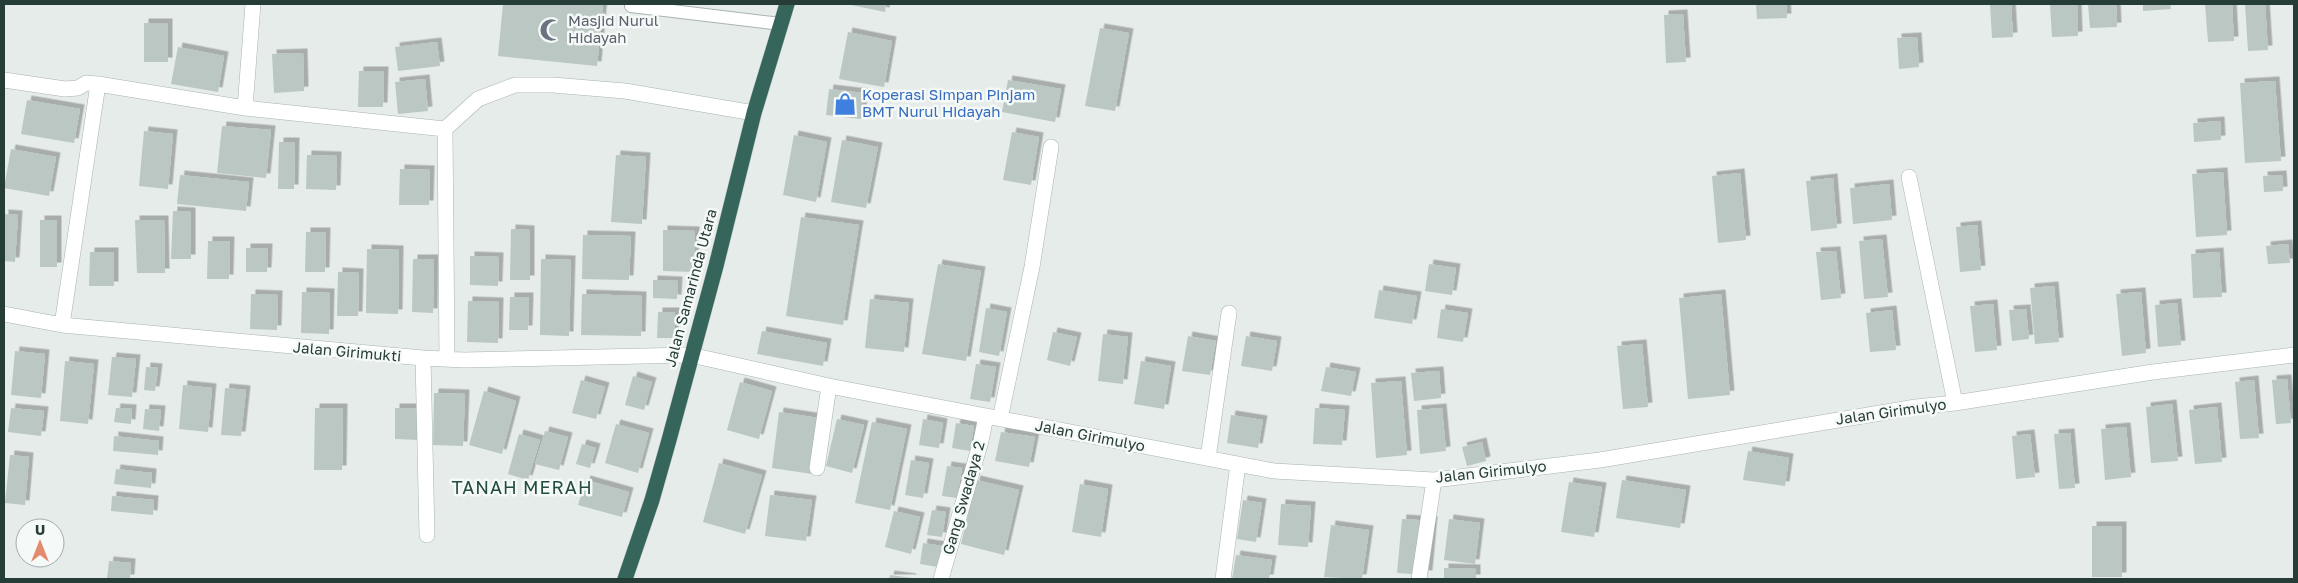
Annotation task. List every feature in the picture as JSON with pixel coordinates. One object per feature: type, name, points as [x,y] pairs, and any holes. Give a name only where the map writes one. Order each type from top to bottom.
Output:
[{"type":"highway","name":"Jalan Samarinda Utara","points":[[625,579],[652,500],[716,266],[754,114],[787,4]]},
{"type":"street","points":[[245,108],[253,4]]},
{"type":"street","points":[[4,80],[64,89],[78,88],[86,83],[98,84],[245,108],[445,129]]},
{"type":"street","points":[[62,325],[98,84]]},
{"type":"street","points":[[447,359],[445,129],[478,99],[515,85],[553,85],[625,92],[754,114]]},
{"type":"street","name":"Gang Swadaya 2","points":[[941,579],[993,417],[1032,267],[1051,147]]},
{"type":"street","points":[[1909,177],[1955,403]]},
{"type":"street","points":[[1208,458],[1229,313]]},
{"type":"street","name":"Jalan Girimukti","points":[[4,314],[62,325],[424,358],[691,355]]},
{"type":"street","name":"Jalan Girimulyo","points":[[691,355],[829,386],[1274,471],[1434,480],[1600,460],[1916,407],[1955,403],[2153,372],[2294,355]]},
{"type":"street","points":[[424,358],[427,535]]},
{"type":"street","points":[[817,468],[829,386]]},
{"type":"street","points":[[1223,579],[1238,464]]},
{"type":"street","points":[[1419,579],[1434,480]]},
{"type":"lane","points":[[631,6],[781,24]]},
{"type":"building","name":"Masjid Nurul Hidayah","points":[[503,4],[603,4],[597,66],[498,56]]},
{"type":"building","points":[[846,4],[886,4],[885,12]]},
{"type":"building","points":[[1756,4],[1786,4],[1787,18],[1757,19]]},
{"type":"building","points":[[1990,4],[2011,4],[2013,37],[1992,38]]},
{"type":"building","points":[[2050,4],[2077,4],[2078,36],[2052,37]]},
{"type":"building","points":[[2088,4],[2116,4],[2117,27],[2090,28]]},
{"type":"building","points":[[2143,4],[2170,4],[2171,9],[2143,11]]},
{"type":"building","points":[[2205,4],[2232,4],[2234,41],[2208,42]]},
{"type":"building","points":[[2245,4],[2265,4],[2268,50],[2248,51]]},
{"type":"building","points":[[1683,14],[1686,62],[1666,63],[1664,15]]},
{"type":"building","points":[[144,23],[168,23],[168,62],[144,62]]},
{"type":"building","points":[[1100,28],[1129,33],[1115,111],[1085,106]]},
{"type":"building","points":[[848,32],[892,41],[884,87],[839,79]]},
{"type":"building","points":[[1917,37],[1919,67],[1899,69],[1897,38]]},
{"type":"building","points":[[437,42],[440,66],[398,71],[395,47]]},
{"type":"building","points":[[178,47],[224,56],[218,92],[171,84]]},
{"type":"building","points":[[303,53],[304,91],[274,93],[272,54]]},
{"type":"building","points":[[359,71],[384,71],[383,107],[358,107]]},
{"type":"building","points":[[425,79],[428,111],[398,114],[395,82]]},
{"type":"building","points":[[1008,80],[1061,89],[1055,122],[1002,112]]},
{"type":"building","points":[[2275,81],[2281,161],[2245,163],[2240,83]]},
{"type":"building","name":"Koperasi Simpan Pinjam BMT Nurul Hidayah","points":[[829,89],[864,93],[861,119],[826,115]]},
{"type":"building","points":[[27,100],[80,109],[74,143],[21,134]]},
{"type":"building","points":[[2220,121],[2221,140],[2194,142],[2193,123]]},
{"type":"building","points":[[222,126],[271,130],[266,178],[217,173]]},
{"type":"building","points":[[144,131],[173,134],[168,189],[139,186]]},
{"type":"building","points":[[1012,132],[1039,137],[1031,185],[1003,180]]},
{"type":"building","points":[[794,135],[827,142],[816,202],[783,195]]},
{"type":"building","points":[[842,140],[878,147],[866,208],[831,202]]},
{"type":"building","points":[[279,142],[295,142],[294,189],[278,189]]},
{"type":"building","points":[[11,149],[56,157],[49,196],[4,188]]},
{"type":"building","points":[[307,155],[337,156],[336,190],[306,189]]},
{"type":"building","points":[[616,155],[646,157],[642,224],[611,222]]},
{"type":"building","points":[[400,169],[430,170],[429,205],[399,205]]},
{"type":"building","points":[[2223,172],[2227,235],[2196,237],[2192,174]]},
{"type":"building","points":[[1740,173],[1746,240],[1718,243],[1712,176]]},
{"type":"building","points":[[180,175],[249,182],[246,211],[177,204]]},
{"type":"building","points":[[2282,175],[2283,191],[2264,192],[2263,176]]},
{"type":"building","points":[[1833,178],[1837,228],[1811,231],[1806,181]]},
{"type":"building","points":[[1889,184],[1892,220],[1853,224],[1850,188]]},
{"type":"building","points":[[173,211],[191,212],[191,259],[171,259]]},
{"type":"building","points":[[4,214],[18,215],[15,262],[4,261]]},
{"type":"building","points":[[801,217],[859,225],[843,325],[786,316]]},
{"type":"building","points":[[40,220],[57,220],[57,267],[40,267]]},
{"type":"building","points":[[135,220],[164,220],[165,273],[137,273]]},
{"type":"building","points":[[1977,225],[1981,270],[1960,272],[1956,227]]},
{"type":"building","points":[[511,229],[530,230],[530,280],[510,280]]},
{"type":"building","points":[[663,230],[695,231],[694,272],[663,271]]},
{"type":"building","points":[[306,232],[326,232],[325,272],[305,272]]},
{"type":"building","points":[[583,235],[631,236],[629,280],[582,279]]},
{"type":"building","points":[[1882,239],[1888,297],[1864,299],[1859,241]]},
{"type":"building","points":[[208,241],[230,241],[229,279],[207,279]]},
{"type":"building","points":[[2288,244],[2290,263],[2268,264],[2266,246]]},
{"type":"building","points":[[246,248],[268,248],[267,272],[246,272]]},
{"type":"building","points":[[367,249],[399,250],[398,314],[366,313]]},
{"type":"building","points":[[1836,251],[1841,298],[1821,300],[1816,252]]},
{"type":"building","points":[[90,252],[114,252],[114,286],[89,286]]},
{"type":"building","points":[[2219,252],[2222,297],[2193,298],[2191,254]]},
{"type":"building","points":[[470,256],[499,257],[498,286],[470,285]]},
{"type":"building","points":[[413,259],[434,259],[433,313],[412,312]]},
{"type":"building","points":[[541,259],[571,260],[569,336],[540,335]]},
{"type":"building","points":[[938,264],[981,271],[966,361],[922,354]]},
{"type":"building","points":[[1429,264],[1456,268],[1452,295],[1425,291]]},
{"type":"building","points":[[338,272],[359,273],[358,316],[337,316]]},
{"type":"building","points":[[653,280],[678,281],[677,299],[653,298]]},
{"type":"building","points":[[2054,286],[2059,342],[2035,344],[2030,288]]},
{"type":"building","points":[[1379,290],[1417,296],[1412,324],[1374,318]]},
{"type":"building","points":[[302,292],[330,293],[329,334],[301,333]]},
{"type":"building","points":[[2141,292],[2146,353],[2122,356],[2116,294]]},
{"type":"building","points":[[251,294],[278,295],[277,330],[250,329]]},
{"type":"building","points":[[582,294],[642,296],[641,336],[581,335]]},
{"type":"building","points":[[1721,294],[1730,395],[1688,399],[1679,298]]},
{"type":"building","points":[[510,297],[529,297],[528,330],[509,330]]},
{"type":"building","points":[[870,299],[909,303],[904,352],[865,348]]},
{"type":"building","points":[[468,301],[499,302],[498,343],[467,342]]},
{"type":"building","points":[[2177,303],[2181,345],[2158,347],[2155,305]]},
{"type":"building","points":[[1993,304],[1997,350],[1975,352],[1970,306]]},
{"type":"building","points":[[986,308],[1007,312],[999,356],[979,352]]},
{"type":"building","points":[[1441,309],[1468,313],[1463,342],[1437,338]]},
{"type":"building","points":[[2026,309],[2029,339],[2012,341],[2009,310]]},
{"type":"building","points":[[1892,310],[1896,350],[1870,352],[1866,313]]},
{"type":"building","points":[[658,312],[675,312],[674,338],[657,338]]},
{"type":"building","points":[[762,331],[827,343],[823,366],[757,354]]},
{"type":"building","points":[[1053,332],[1077,337],[1070,366],[1047,360]]},
{"type":"building","points":[[1103,334],[1128,337],[1123,384],[1098,381]]},
{"type":"building","points":[[1188,336],[1216,341],[1210,375],[1182,371]]},
{"type":"building","points":[[1246,336],[1277,341],[1272,371],[1241,366]]},
{"type":"building","points":[[1642,344],[1648,407],[1623,409],[1617,346]]},
{"type":"building","points":[[15,351],[45,354],[41,398],[11,395]]},
{"type":"building","points":[[112,357],[136,359],[132,397],[108,395]]},
{"type":"building","points":[[65,361],[94,364],[88,424],[60,421]]},
{"type":"building","points":[[1141,361],[1171,366],[1164,409],[1134,404]]},
{"type":"building","points":[[976,364],[996,367],[990,402],[970,399]]},
{"type":"building","points":[[146,367],[158,368],[155,391],[144,390]]},
{"type":"building","points":[[1326,367],[1356,372],[1351,396],[1321,391]]},
{"type":"building","points":[[1439,371],[1441,398],[1414,401],[1411,373]]},
{"type":"building","points":[[633,376],[652,382],[644,410],[625,405]]},
{"type":"building","points":[[2287,379],[2291,423],[2276,424],[2272,380]]},
{"type":"building","points":[[581,380],[605,387],[596,419],[572,413]]},
{"type":"building","points":[[2254,380],[2259,438],[2240,439],[2235,382]]},
{"type":"building","points":[[1401,381],[1407,455],[1376,458],[1371,383]]},
{"type":"building","points":[[740,382],[772,391],[759,439],[727,430]]},
{"type":"building","points":[[183,385],[212,388],[208,432],[179,429]]},
{"type":"building","points":[[225,388],[246,390],[241,436],[221,435]]},
{"type":"building","points":[[484,391],[516,401],[502,454],[469,445]]},
{"type":"building","points":[[434,393],[465,394],[463,446],[433,445]]},
{"type":"building","points":[[2172,404],[2178,461],[2151,463],[2146,407]]},
{"type":"building","points":[[2217,407],[2222,462],[2195,464],[2189,410]]},
{"type":"building","points":[[11,408],[44,411],[41,436],[8,432]]},
{"type":"building","points":[[116,408],[132,409],[131,424],[114,422]]},
{"type":"building","points":[[315,408],[343,408],[342,470],[314,470]]},
{"type":"building","points":[[395,408],[420,408],[419,440],[395,439]]},
{"type":"building","points":[[1315,408],[1345,410],[1342,445],[1313,444]]},
{"type":"building","points":[[1442,408],[1446,451],[1420,454],[1417,410]]},
{"type":"building","points":[[145,409],[161,410],[159,431],[143,429]]},
{"type":"building","points":[[779,412],[819,418],[812,474],[772,468]]},
{"type":"building","points":[[1231,415],[1263,420],[1258,448],[1227,443]]},
{"type":"building","points":[[837,419],[864,425],[852,473],[826,466]]},
{"type":"building","points":[[923,419],[943,423],[939,448],[919,445]]},
{"type":"building","points":[[872,422],[907,429],[890,510],[855,503]]},
{"type":"building","points":[[956,423],[974,426],[970,451],[952,448]]},
{"type":"building","points":[[616,424],[649,433],[638,473],[605,463]]},
{"type":"building","points":[[2126,427],[2131,477],[2105,480],[2101,429]]},
{"type":"building","points":[[545,431],[568,437],[559,470],[535,464]]},
{"type":"building","points":[[1001,432],[1035,437],[1029,467],[995,461]]},
{"type":"building","points":[[2070,433],[2075,488],[2059,489],[2054,434]]},
{"type":"building","points":[[519,434],[540,440],[528,480],[508,474]]},
{"type":"building","points":[[2030,434],[2035,477],[2016,479],[2012,436]]},
{"type":"building","points":[[114,436],[159,441],[158,455],[113,451]]},
{"type":"building","points":[[1482,442],[1486,461],[1467,466],[1462,447]]},
{"type":"building","points":[[582,444],[596,448],[590,468],[576,464]]},
{"type":"building","points":[[1748,451],[1789,458],[1785,486],[1743,480]]},
{"type":"building","points":[[10,455],[29,457],[25,505],[5,503]]},
{"type":"building","points":[[911,460],[929,463],[923,498],[905,495]]},
{"type":"building","points":[[719,463],[762,475],[745,534],[703,522]]},
{"type":"building","points":[[947,466],[962,468],[957,498],[942,496]]},
{"type":"building","points":[[116,469],[152,473],[151,488],[114,484]]},
{"type":"building","points":[[586,480],[629,492],[622,517],[578,505]]},
{"type":"building","points":[[976,480],[1019,490],[1004,555],[961,544]]},
{"type":"building","points":[[1622,480],[1686,490],[1680,528],[1616,518]]},
{"type":"building","points":[[1569,482],[1602,487],[1594,537],[1561,532]]},
{"type":"building","points":[[1080,484],[1108,489],[1101,537],[1072,532]]},
{"type":"building","points":[[770,495],[812,500],[806,541],[765,536]]},
{"type":"building","points":[[112,496],[154,500],[153,515],[111,511]]},
{"type":"building","points":[[1243,500],[1262,503],[1256,542],[1237,539]]},
{"type":"building","points":[[1281,504],[1311,506],[1308,547],[1278,545]]},
{"type":"building","points":[[932,510],[946,512],[942,537],[927,535]]},
{"type":"building","points":[[894,511],[920,517],[911,554],[885,547]]},
{"type":"building","points":[[1402,519],[1433,521],[1428,575],[1397,573]]},
{"type":"building","points":[[1449,519],[1480,523],[1475,564],[1444,560]]},
{"type":"building","points":[[1331,525],[1369,530],[1362,579],[1324,577]]},
{"type":"building","points":[[2092,526],[2122,526],[2122,577],[2092,577]]},
{"type":"building","points":[[923,543],[942,546],[938,567],[920,564]]},
{"type":"building","points":[[1236,555],[1272,560],[1269,579],[1232,579]]},
{"type":"building","points":[[109,561],[131,563],[130,579],[107,579]]},
{"type":"building","points":[[1444,568],[1476,569],[1476,579],[1444,579]]},
{"type":"building","points":[[890,575],[912,578],[912,579],[889,579]]},
{"type":"place","name":"Masjid Nurul Hidayah","points":[[551,30]]},
{"type":"place","name":"Koperasi Simpan Pinjam BMT Nurul Hidayah","points":[[845,104]]},
{"type":"district","name":"TANAH MERAH","points":[[522,488]]}]
